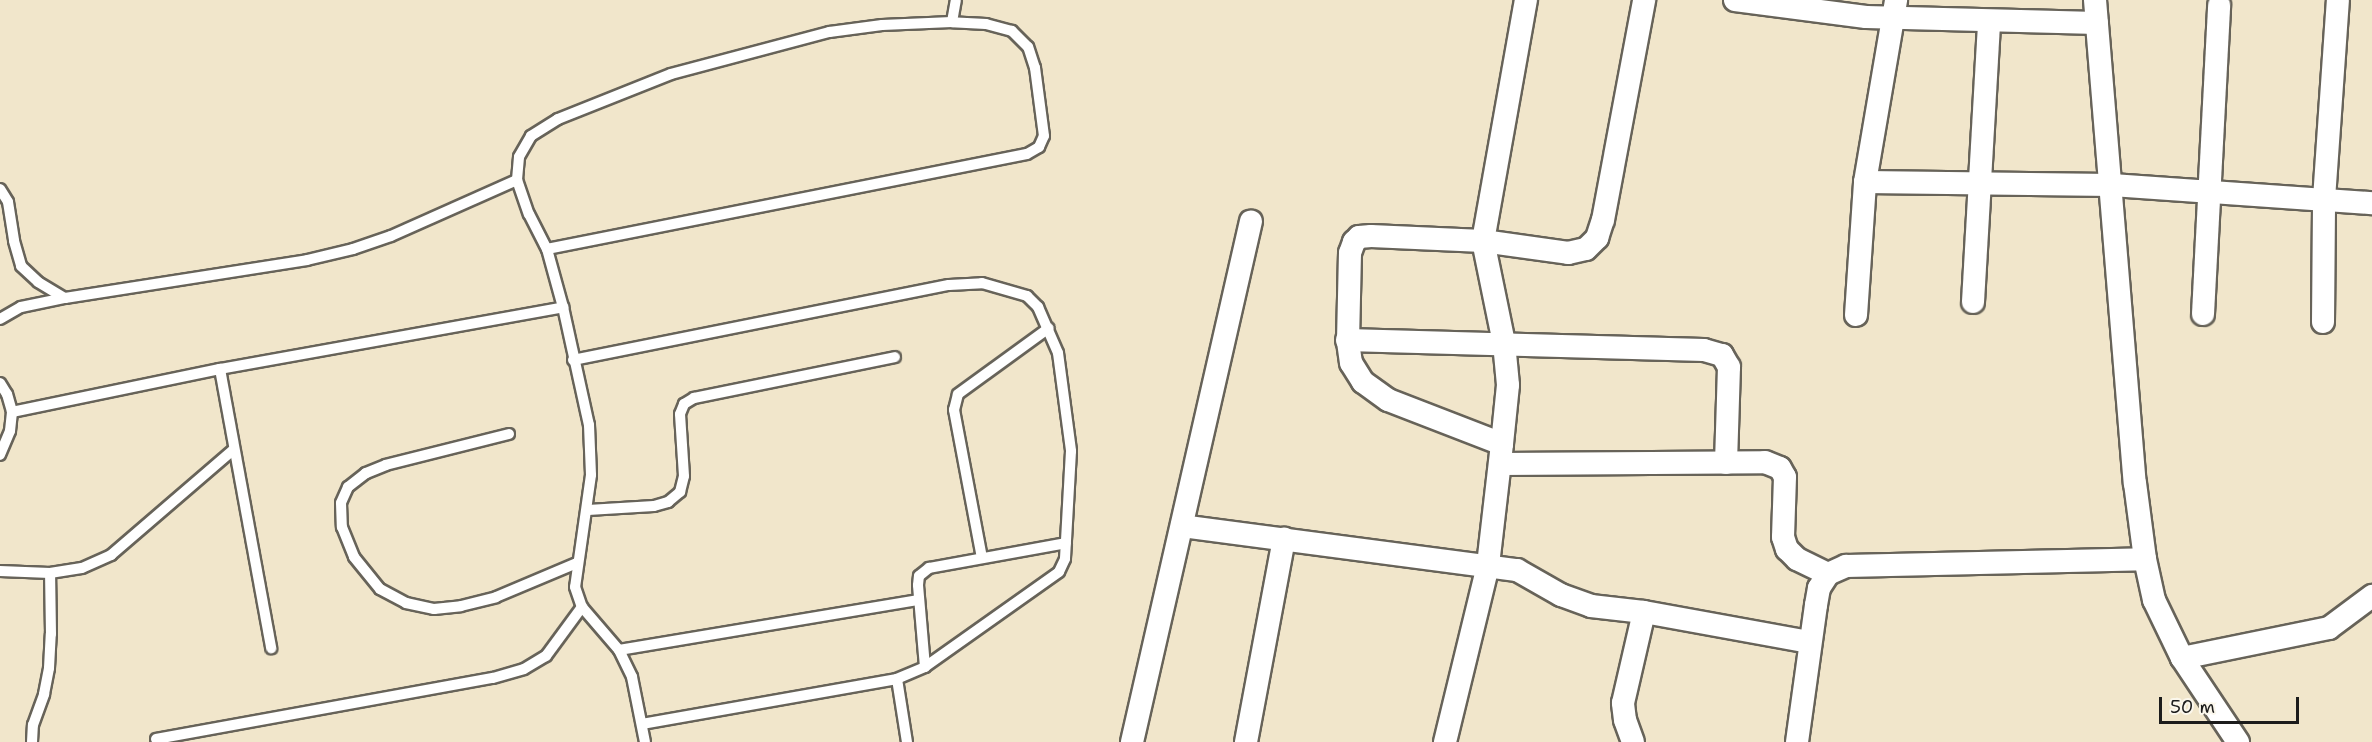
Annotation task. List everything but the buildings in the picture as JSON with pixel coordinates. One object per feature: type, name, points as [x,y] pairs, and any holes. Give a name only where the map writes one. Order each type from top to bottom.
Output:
[{"type":"street","points":[[1445,742],[1488,565],[1501,454],[1508,385],[1504,344],[1483,241],[1526,0]]},
{"type":"street","points":[[1644,0],[1603,220],[1597,238],[1586,249],[1568,253],[1483,241],[1359,237],[1350,253],[1347,340],[1351,363],[1363,382],[1388,400],[1501,454],[1726,463],[1765,462],[1780,468],[1785,477],[1783,537],[1787,549],[1797,559],[1828,574]]},
{"type":"street","points":[[1736,0],[1820,12],[1894,9],[1989,21],[2097,23]]},
{"type":"street","points":[[2095,0],[2135,483],[2145,559],[2154,600],[2182,658],[2238,742]]},
{"type":"street","points":[[2323,322],[2324,200],[2338,0]]},
{"type":"street","points":[[2203,314],[2219,5]]},
{"type":"street","points":[[1856,315],[1865,182],[1894,9]]},
{"type":"street","points":[[1973,302],[1989,21]]},
{"type":"street","points":[[1865,182],[2112,185],[2372,203]]},
{"type":"street","points":[[1132,742],[1251,221]]},
{"type":"street","points":[[1347,340],[1704,350],[1722,355],[1729,368],[1726,463]]},
{"type":"street","points":[[1182,526],[1517,570],[1561,595],[1591,606],[1644,612],[1809,642]]},
{"type":"street","points":[[1246,742],[1284,539]]},
{"type":"street","points":[[1797,742],[1809,642],[1819,588],[1828,574],[1846,566],[2145,559]]},
{"type":"street","points":[[2182,658],[2329,628],[2372,596]]},
{"type":"street","points":[[1633,742],[1625,720],[1623,703],[1644,612]]},
{"type":"lane","points":[[952,22],[956,0]]},
{"type":"lane","points":[[547,249],[1028,154],[1039,147],[1044,136],[1035,68],[1028,47],[1012,31],[986,24],[952,22],[830,32],[671,74],[558,119],[531,136],[519,157],[517,180],[529,214],[547,249],[563,307],[591,446],[588,510],[577,563],[575,587],[582,607],[619,650],[632,677],[645,742]]},
{"type":"lane","points":[[0,319],[21,307],[65,298],[308,260],[353,249],[391,236],[517,180]]},
{"type":"lane","points":[[0,189],[8,202],[14,242],[21,266],[38,282],[65,298]]},
{"type":"lane","points":[[573,360],[949,285],[982,283],[1027,296],[1038,307],[1058,353],[1069,420],[1071,451],[1065,559],[1059,572],[925,668],[897,679],[642,724]]},
{"type":"lane","points":[[12,412],[220,369],[563,307]]},
{"type":"lane","points":[[982,558],[954,410],[958,394],[1049,328]]},
{"type":"lane","points":[[588,510],[654,506],[668,502],[680,492],[684,476],[680,414],[684,404],[694,398],[895,357]]},
{"type":"lane","points":[[220,369],[271,648]]},
{"type":"lane","points":[[0,383],[7,394],[12,412],[10,431],[0,455]]},
{"type":"lane","points":[[509,434],[387,465],[366,473],[348,487],[341,503],[342,527],[354,557],[380,588],[406,603],[434,609],[461,606],[496,597],[577,563]]},
{"type":"lane","points":[[0,571],[50,573],[82,568],[111,555],[233,450]]},
{"type":"lane","points":[[925,668],[919,600],[920,576],[928,568],[1066,543]]},
{"type":"lane","points":[[32,742],[33,725],[44,694],[49,669],[50,573]]},
{"type":"lane","points":[[619,650],[919,600]]},
{"type":"lane","points":[[156,739],[493,678],[524,669],[546,656],[582,607]]},
{"type":"lane","points":[[897,679],[907,742]]}]
